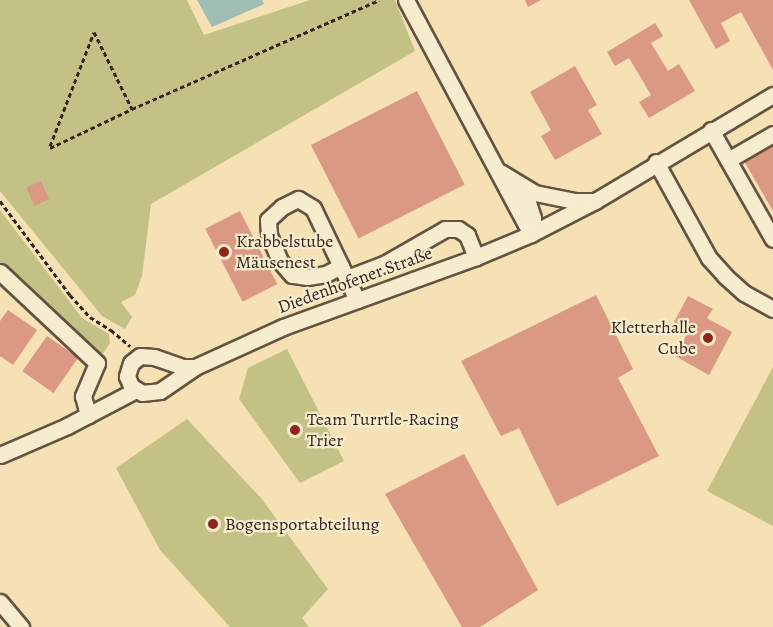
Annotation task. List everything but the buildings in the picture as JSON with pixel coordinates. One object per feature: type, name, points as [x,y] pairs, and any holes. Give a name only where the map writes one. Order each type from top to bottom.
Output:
[{"type":"street","points":[[406,0],[531,234]]},
{"type":"street","name":"Diedenhofener Straße","points":[[136,390],[148,394],[168,387],[195,367],[283,327],[476,257],[531,234],[595,201],[656,162],[773,95]]},
{"type":"street","points":[[711,130],[773,239]]},
{"type":"street","points":[[728,160],[773,134]]},
{"type":"street","points":[[656,162],[710,258],[744,293],[773,309]]},
{"type":"street","points":[[497,170],[523,187],[561,199],[595,201]]},
{"type":"street","points":[[523,187],[532,207],[531,234]]},
{"type":"street","points":[[357,300],[344,272],[313,208],[298,199],[282,207],[268,220],[269,235],[280,261],[292,275],[308,277],[344,272],[384,264],[445,229],[458,230],[466,236],[476,257]]},
{"type":"street","points":[[0,272],[98,363],[82,396],[88,415]]},
{"type":"street","points":[[0,454],[88,415],[136,390],[127,376],[129,367],[138,357],[146,356],[183,368],[195,367]]},
{"type":"street","points":[[162,360],[170,377],[168,387]]},
{"type":"street","points":[[0,602],[19,626]]},
{"type":"path","points":[[132,109],[94,32],[50,148],[132,109],[379,0]]},
{"type":"path","points":[[0,201],[70,295],[90,317],[120,336],[138,357]]},
{"type":"shaded area","points":[[0,0],[187,0],[204,35],[310,0],[395,0],[415,51],[151,204],[142,276],[135,295],[121,302],[132,317],[125,329],[102,316],[0,191]]},
{"type":"shaded area","points":[[0,210],[82,318],[109,334],[110,343],[100,358],[0,263]]},
{"type":"shaded area","name":"Team Turrtle-Racing Trier","points":[[287,349],[344,461],[300,483],[239,399],[248,368]]},
{"type":"shaded area","points":[[773,367],[773,526],[707,491]]},
{"type":"shaded area","name":"Bogensportabteilung","points":[[187,419],[261,498],[328,589],[302,618],[309,627],[230,627],[160,550],[116,468]]},
{"type":"water","points":[[197,0],[262,0],[264,4],[212,27]]},
{"type":"place","name":"Krabbelstube Mäusenest","points":[[224,252]]},
{"type":"place","name":"Kletterhalle Cube","points":[[708,338]]},
{"type":"place","name":"Team Turrtle-Racing Trier","points":[[295,430]]},
{"type":"place","name":"Bogensportabteilung","points":[[213,524]]}]
